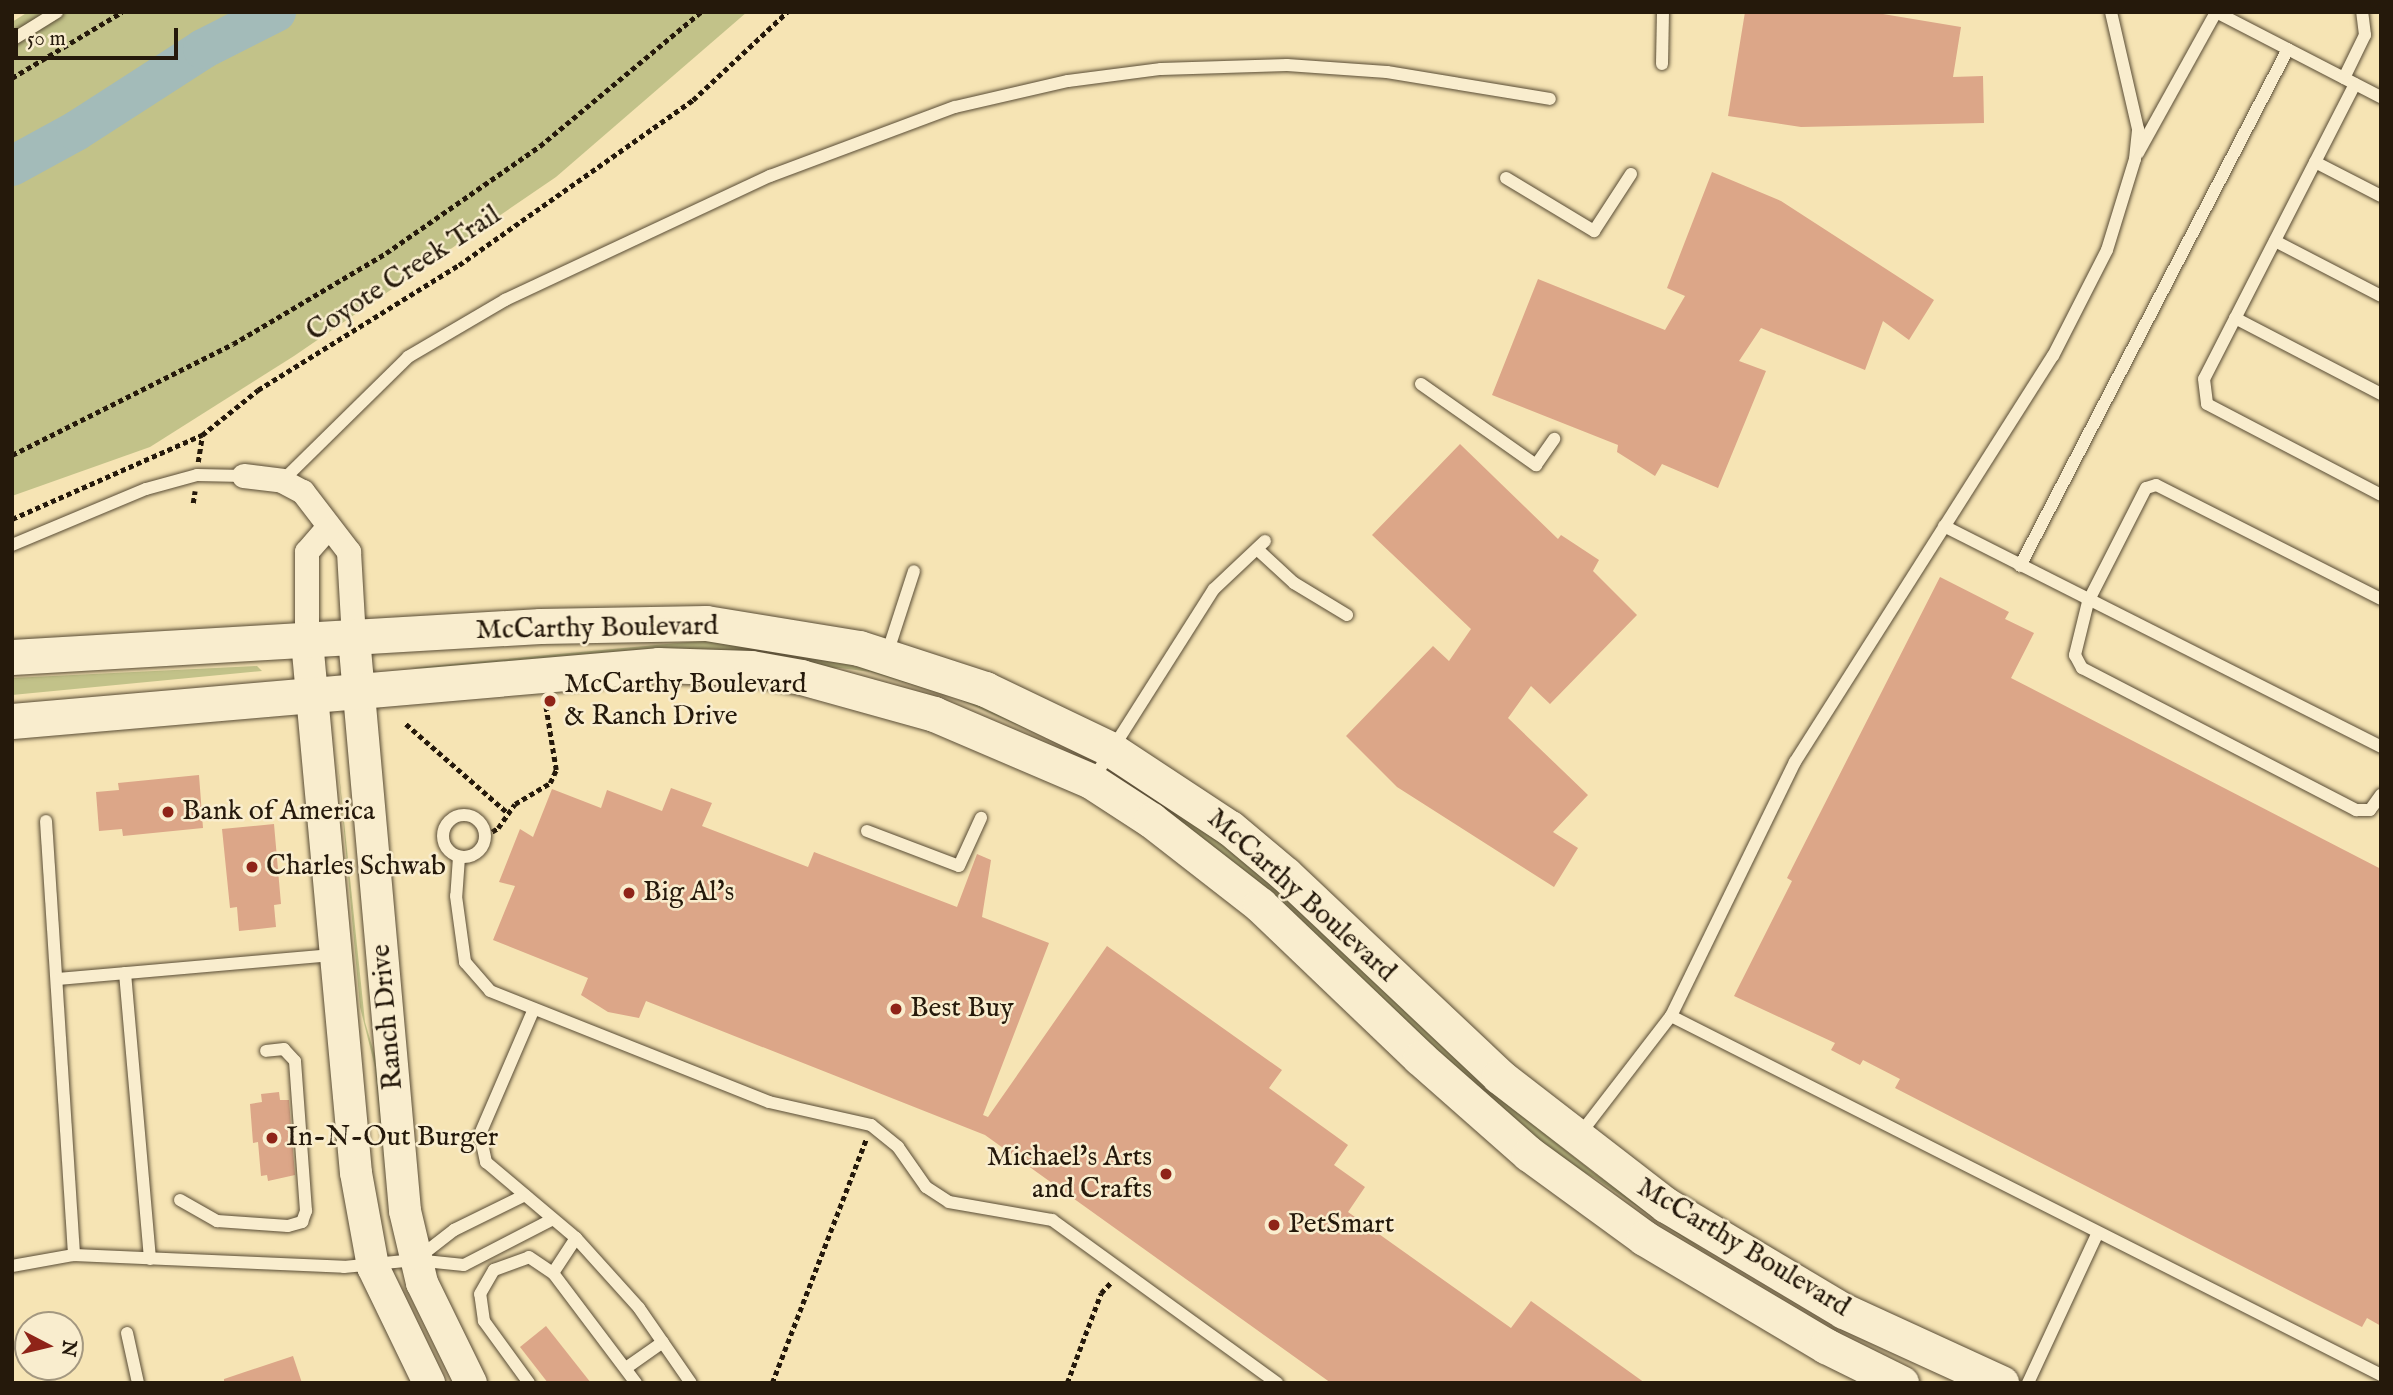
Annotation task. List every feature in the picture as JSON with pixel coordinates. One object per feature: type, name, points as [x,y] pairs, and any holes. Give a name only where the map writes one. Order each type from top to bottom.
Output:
[{"type":"main road","name":"McCarthy Boulevard","points":[[12,657],[552,625],[706,624],[809,638],[887,657],[985,689],[1111,749],[1173,787],[1286,875],[1447,1029],[1576,1139],[1666,1205],[1779,1276],[1910,1343],[2001,1383]]},
{"type":"main road","name":"McCarthy Boulevard","points":[[12,721],[592,668],[751,668],[849,687],[970,726],[1091,781],[1206,860],[1260,905],[1420,1058],[1529,1154],[1644,1238],[1826,1346],[1901,1383]]},
{"type":"street","points":[[244,476],[282,481],[303,492],[317,507],[327,529],[349,552],[354,638]]},
{"type":"street","points":[[307,641],[307,552],[327,529]]},
{"type":"street","name":"Ranch Drive","points":[[354,638],[400,1164],[415,1260],[442,1327],[471,1383]]},
{"type":"street","name":"Ranch Drive","points":[[307,641],[350,1129],[373,1267],[429,1383]]},
{"type":"lane","points":[[12,40],[57,12]]},
{"type":"lane","points":[[1662,64],[1663,12]]},
{"type":"lane","points":[[1576,1139],[1671,1016],[1795,762],[2053,356],[2107,250],[2135,159],[2138,129],[2133,96],[2111,12]]},
{"type":"lane","points":[[2135,159],[2216,12],[2381,97]]},
{"type":"lane","points":[[2362,12],[2365,35],[2315,162],[2204,379],[2207,404],[2381,495]]},
{"type":"lane","points":[[2020,566],[2288,49]]},
{"type":"lane","points":[[282,481],[408,357],[505,300],[770,176],[955,107],[1094,78],[1161,69],[1287,65],[1387,72],[1550,99]]},
{"type":"lane","points":[[2315,162],[2381,196]]},
{"type":"lane","points":[[1506,178],[1594,231],[1631,174]]},
{"type":"lane","points":[[2275,241],[2381,296]]},
{"type":"lane","points":[[2235,318],[2381,394]]},
{"type":"lane","points":[[1422,384],[1536,465],[1554,439]]},
{"type":"lane","points":[[12,545],[146,489],[197,475],[244,476]]},
{"type":"lane","points":[[2381,598],[2156,485],[2146,488],[2088,602],[2075,655],[2082,667],[2356,810],[2370,810],[2381,795]]},
{"type":"lane","points":[[1944,526],[2088,602],[2381,747]]},
{"type":"lane","points":[[1091,781],[1214,589],[1261,545],[1294,583],[1347,615]]},
{"type":"lane","points":[[887,657],[914,571]]},
{"type":"lane","points":[[459,857],[474,855],[485,836],[473,817],[451,820],[443,841],[459,857],[456,896],[465,962],[490,991],[533,1011],[768,1102],[871,1125],[898,1147],[926,1187],[949,1202],[1052,1220],[1277,1383]]},
{"type":"lane","points":[[867,831],[958,866],[981,818]]},
{"type":"lane","points":[[47,821],[74,1255]]},
{"type":"lane","points":[[58,979],[335,956]]},
{"type":"lane","points":[[125,974],[150,1259]]},
{"type":"lane","points":[[533,1011],[480,1134],[486,1162],[576,1238],[663,1342],[691,1383]]},
{"type":"lane","points":[[1671,1016],[2381,1375]]},
{"type":"lane","points":[[180,1200],[217,1220],[288,1226],[302,1222],[306,1211],[295,1061],[284,1049],[266,1051]]},
{"type":"lane","points":[[415,1260],[454,1230],[525,1195]]},
{"type":"lane","points":[[12,1266],[74,1255],[373,1267],[415,1260],[464,1265],[553,1219]]},
{"type":"lane","points":[[2028,1383],[2098,1232]]},
{"type":"lane","points":[[553,1273],[576,1238]]},
{"type":"lane","points":[[529,1383],[484,1321],[480,1294],[494,1270],[529,1256],[540,1260],[553,1273],[636,1383]]},
{"type":"lane","points":[[127,1333],[138,1383]]},
{"type":"lane","points":[[626,1368],[663,1342]]},
{"type":"path","points":[[12,78],[122,12]]},
{"type":"path","points":[[12,455],[233,344],[386,253],[540,146],[701,12]]},
{"type":"path","name":"Coyote Creek Trail","points":[[12,519],[202,435],[258,390],[448,272],[693,100],[787,12]]},
{"type":"path","points":[[485,836],[498,828],[506,812],[550,783],[556,770],[545,702]]},
{"type":"path","points":[[406,724],[506,812]]},
{"type":"path","points":[[772,1383],[871,1125]]},
{"type":"path","points":[[1067,1383],[1101,1293],[1121,1269]]},
{"type":"green space","points":[[28,12],[747,12],[556,177],[294,356],[150,447],[12,496],[12,22]]},
{"type":"green space","points":[[699,641],[728,641],[858,665],[981,704],[1070,748],[956,698],[871,672],[840,668],[410,668]]},
{"type":"green space","points":[[257,666],[262,671],[12,695],[12,678]]},
{"type":"green space","points":[[337,754],[365,1022],[378,1066],[386,1178],[375,1067],[360,1007]]},
{"type":"green space","points":[[1148,794],[1248,861],[1511,1107],[1594,1173],[1727,1267],[1595,1178],[1542,1150]]},
{"type":"building","points":[[1745,12],[1871,12],[1961,27],[1953,77],[1983,76],[1984,123],[1801,127],[1728,116]]},
{"type":"building","points":[[1712,172],[1781,201],[1934,300],[1909,340],[1883,321],[1865,370],[1761,328],[1739,361],[1766,371],[1718,488],[1662,464],[1655,476],[1617,452],[1618,445],[1492,395],[1538,279],[1665,330],[1685,296],[1667,288]]},
{"type":"building","points":[[1460,444],[1558,539],[1561,535],[1599,560],[1593,571],[1637,615],[1550,704],[1531,686],[1508,718],[1588,795],[1553,832],[1578,848],[1554,887],[1397,787],[1346,736],[1433,646],[1449,661],[1471,629],[1372,535]]},
{"type":"building","points":[[1940,577],[2009,612],[2005,619],[2034,633],[2011,678],[2381,869],[2381,1326],[2367,1318],[2362,1327],[2314,1303],[1895,1088],[1900,1079],[1863,1060],[1860,1065],[1831,1050],[1835,1043],[1734,996],[1792,881],[1787,878]]},
{"type":"building","points":[[199,775],[203,828],[123,836],[122,829],[99,831],[96,792],[119,790],[118,783]]},
{"type":"building","points":[[671,788],[712,803],[702,826],[808,867],[814,852],[957,907],[977,854],[991,860],[982,917],[1049,943],[983,1115],[988,1117],[1107,946],[1282,1070],[1269,1088],[1348,1145],[1334,1165],[1365,1187],[1348,1212],[1511,1328],[1531,1301],[1645,1383],[1331,1383],[985,1135],[646,1001],[639,1018],[608,1012],[581,995],[588,978],[493,940],[515,886],[499,882],[520,829],[533,837],[552,789],[601,808],[607,790],[662,811]]},
{"type":"building","name":"Charles Schwab","points":[[274,824],[281,904],[274,905],[276,927],[239,931],[237,907],[230,908],[222,829]]},
{"type":"building","name":"In-N-Out Burger","points":[[279,1092],[280,1100],[289,1100],[295,1175],[268,1181],[267,1175],[261,1176],[258,1142],[253,1143],[250,1104],[262,1102],[261,1094]]},
{"type":"building","points":[[546,1326],[591,1383],[548,1383],[520,1347]]},
{"type":"building","points":[[293,1356],[302,1383],[224,1383],[224,1379]]},
{"type":"waterway","points":[[12,166],[76,131],[203,49],[276,12]]},
{"type":"place","name":"McCarthy Boulevard & Ranch Drive","points":[[550,701]]},
{"type":"place","name":"Bank of America","points":[[168,812]]},
{"type":"place","name":"Charles Schwab","points":[[252,867]]},
{"type":"place","name":"Big Al's","points":[[629,893]]},
{"type":"place","name":"Best Buy","points":[[896,1009]]},
{"type":"place","name":"In-N-Out Burger","points":[[272,1138]]},
{"type":"place","name":"Michael's Arts and Crafts","points":[[1166,1174]]},
{"type":"place","name":"PetSmart","points":[[1274,1225]]}]
